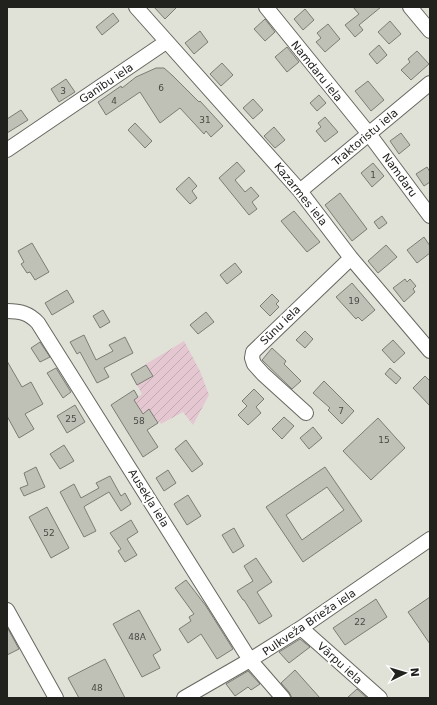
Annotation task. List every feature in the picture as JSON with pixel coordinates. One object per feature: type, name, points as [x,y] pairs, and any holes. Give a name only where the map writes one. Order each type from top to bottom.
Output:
[{"type":"street","points":[[136,7],[166,42]]},
{"type":"street","name":"Namdaru iela","points":[[266,7],[369,134]]},
{"type":"street","points":[[410,7],[430,31]]},
{"type":"street","name":"Ganību iela","points":[[7,150],[166,42]]},
{"type":"street","name":"Kazarmes iela","points":[[166,42],[220,100],[300,191],[351,258],[430,351]]},
{"type":"street","name":"Traktoristu iela","points":[[300,191],[430,83]]},
{"type":"street","name":"Namdaru","points":[[369,134],[430,216]]},
{"type":"street","name":"Sūnu iela","points":[[306,413],[262,374],[254,364],[252,358],[253,352],[351,258]]},
{"type":"street","name":"Ausekļa iela","points":[[7,311],[24,313],[38,323],[250,660],[284,698]]},
{"type":"street","name":"Pulkveža Brieža iela","points":[[184,698],[250,660],[301,628],[430,540]]},
{"type":"street","points":[[7,610],[56,698]]},
{"type":"street","name":"Vārpu iela","points":[[301,628],[380,698]]},
{"type":"shaded area","points":[[184,341],[200,371],[209,395],[193,425],[183,412],[161,424],[160,422],[158,423],[149,410],[143,413],[134,400],[142,394],[137,385],[152,376],[146,364]]},
{"type":"building","points":[[154,7],[177,7],[165,19]]},
{"type":"building","points":[[353,7],[381,7],[359,25],[363,30],[355,37],[345,25],[359,14]]},
{"type":"building","points":[[305,9],[314,20],[303,30],[294,19]]},
{"type":"building","points":[[113,13],[119,21],[102,35],[96,27]]},
{"type":"building","points":[[265,19],[275,32],[265,41],[254,29]]},
{"type":"building","points":[[390,21],[401,34],[389,44],[378,32]]},
{"type":"building","points":[[328,24],[340,39],[325,52],[316,42],[321,38],[317,33]]},
{"type":"building","points":[[200,31],[208,42],[194,54],[185,43]]},
{"type":"building","points":[[379,45],[387,55],[377,64],[369,54]]},
{"type":"building","points":[[287,47],[299,62],[287,72],[275,57]]},
{"type":"building","points":[[417,51],[429,64],[411,80],[401,70],[410,62],[408,59]]},
{"type":"building","points":[[222,63],[233,75],[221,86],[210,74]]},
{"type":"building","points":[[156,68],[164,68],[199,102],[200,101],[223,126],[211,137],[206,131],[204,134],[180,108],[160,123],[140,92],[106,115],[98,102],[121,86],[122,88],[136,77]]},
{"type":"building","points":[[66,79],[75,92],[59,102],[51,89]]},
{"type":"building","points":[[368,81],[384,100],[371,111],[355,91]]},
{"type":"building","points":[[319,95],[326,103],[317,111],[310,103]]},
{"type":"building","points":[[253,99],[263,110],[253,119],[243,108]]},
{"type":"building","points":[[21,110],[28,120],[7,133],[7,119]]},
{"type":"building","points":[[325,117],[338,132],[325,142],[316,131],[321,127],[318,123]]},
{"type":"building","points":[[135,123],[152,141],[145,148],[128,130]]},
{"type":"building","points":[[274,127],[285,140],[275,148],[264,136]]},
{"type":"building","points":[[401,133],[410,145],[399,154],[390,141]]},
{"type":"building","points":[[237,162],[245,171],[235,180],[245,192],[251,187],[259,196],[252,202],[257,209],[249,215],[219,178]]},
{"type":"building","points":[[373,163],[384,176],[372,187],[361,173]]},
{"type":"building","points":[[427,167],[430,172],[430,182],[424,186],[416,174]]},
{"type":"building","points":[[189,177],[197,186],[192,191],[197,198],[190,204],[176,189]]},
{"type":"building","points":[[340,193],[367,229],[352,241],[325,205]]},
{"type":"building","points":[[294,211],[320,242],[307,252],[281,221]]},
{"type":"building","points":[[382,216],[387,223],[379,229],[374,222]]},
{"type":"building","points":[[424,237],[430,246],[430,253],[417,263],[407,250]]},
{"type":"building","points":[[32,243],[49,272],[35,280],[30,272],[27,273],[21,264],[24,262],[18,251]]},
{"type":"building","points":[[386,245],[397,257],[378,273],[368,261]]},
{"type":"building","points":[[235,263],[242,272],[227,284],[220,275]]},
{"type":"building","points":[[405,279],[407,282],[410,279],[416,286],[413,289],[415,292],[404,302],[393,288]]},
{"type":"building","points":[[352,283],[375,310],[362,321],[358,317],[356,319],[336,297]]},
{"type":"building","points":[[67,290],[74,302],[52,315],[45,303]]},
{"type":"building","points":[[272,294],[279,301],[276,304],[279,307],[270,316],[260,306]]},
{"type":"building","points":[[103,310],[110,322],[100,328],[93,316]]},
{"type":"building","points":[[206,312],[214,322],[198,334],[190,325]]},
{"type":"building","points":[[305,331],[313,339],[305,348],[296,340]]},
{"type":"building","points":[[84,335],[96,360],[113,351],[109,345],[125,337],[133,353],[104,368],[109,377],[97,383],[80,352],[77,354],[70,342]]},
{"type":"building","points":[[393,340],[405,353],[394,363],[382,350]]},
{"type":"building","points":[[40,342],[50,357],[40,362],[31,348]]},
{"type":"building","points":[[272,348],[286,361],[284,364],[301,381],[292,389],[262,360]]},
{"type":"building","points":[[7,361],[22,387],[31,382],[43,404],[25,414],[34,429],[19,438],[7,416]]},
{"type":"building","points":[[146,365],[153,376],[137,385],[131,374]]},
{"type":"building","points":[[56,368],[71,392],[63,398],[47,373]]},
{"type":"building","points":[[390,368],[401,378],[396,384],[385,374]]},
{"type":"building","points":[[425,376],[430,381],[430,406],[413,388]]},
{"type":"building","points":[[324,381],[354,411],[342,424],[328,410],[330,408],[313,393]]},
{"type":"building","points":[[254,389],[264,399],[256,407],[261,413],[248,425],[238,415],[247,406],[242,401]]},
{"type":"building","points":[[134,390],[138,397],[134,400],[143,414],[149,409],[158,423],[147,430],[158,447],[143,457],[111,405]]},
{"type":"building","points":[[75,405],[85,422],[67,433],[57,416]]},
{"type":"building","points":[[284,417],[294,426],[282,439],[272,429]]},
{"type":"building","points":[[378,418],[405,448],[371,480],[343,451]]},
{"type":"building","points":[[313,427],[322,438],[309,449],[300,438]]},
{"type":"building","points":[[186,440],[203,464],[192,472],[175,449]]},
{"type":"building","points":[[64,445],[74,461],[60,469],[50,454]]},
{"type":"building","points":[[36,467],[45,487],[24,496],[20,488],[28,485],[24,473]]},
{"type":"building","points":[[325,467],[362,521],[303,562],[266,507]],"holes":[[[327,487],[344,510],[302,540],[286,515]]]},
{"type":"building","points":[[168,470],[176,483],[164,491],[156,478]]},
{"type":"building","points":[[110,476],[121,496],[125,493],[131,504],[121,511],[109,492],[85,506],[84,507],[96,531],[84,537],[60,492],[74,484],[81,498],[99,488],[96,483]]},
{"type":"building","points":[[188,495],[201,516],[187,525],[174,504]]},
{"type":"building","points":[[47,507],[69,548],[51,558],[29,517]]},
{"type":"building","points":[[131,520],[138,532],[127,539],[137,555],[125,562],[118,551],[121,549],[110,533]]},
{"type":"building","points":[[234,528],[244,546],[233,553],[222,535]]},
{"type":"building","points":[[256,558],[272,582],[257,592],[272,616],[259,624],[237,591],[253,581],[244,566]]},
{"type":"building","points":[[186,580],[206,606],[233,649],[217,659],[201,634],[188,643],[179,629],[191,621],[189,617],[194,614],[175,588]]},
{"type":"building","points":[[430,597],[430,644],[408,612]]},
{"type":"building","points":[[376,599],[387,617],[345,645],[333,628]]},
{"type":"building","points":[[139,610],[161,650],[153,655],[160,668],[142,677],[113,624]]},
{"type":"building","points":[[7,627],[19,649],[7,655]]},
{"type":"building","points":[[300,639],[310,647],[289,663],[279,652]]},
{"type":"building","points":[[105,659],[125,698],[79,698],[68,678]]},
{"type":"building","points":[[295,670],[320,698],[292,698],[281,683]]},
{"type":"building","points":[[248,671],[260,684],[251,690],[248,687],[235,696],[226,684]]},
{"type":"building","points":[[357,689],[367,698],[347,698]]}]
